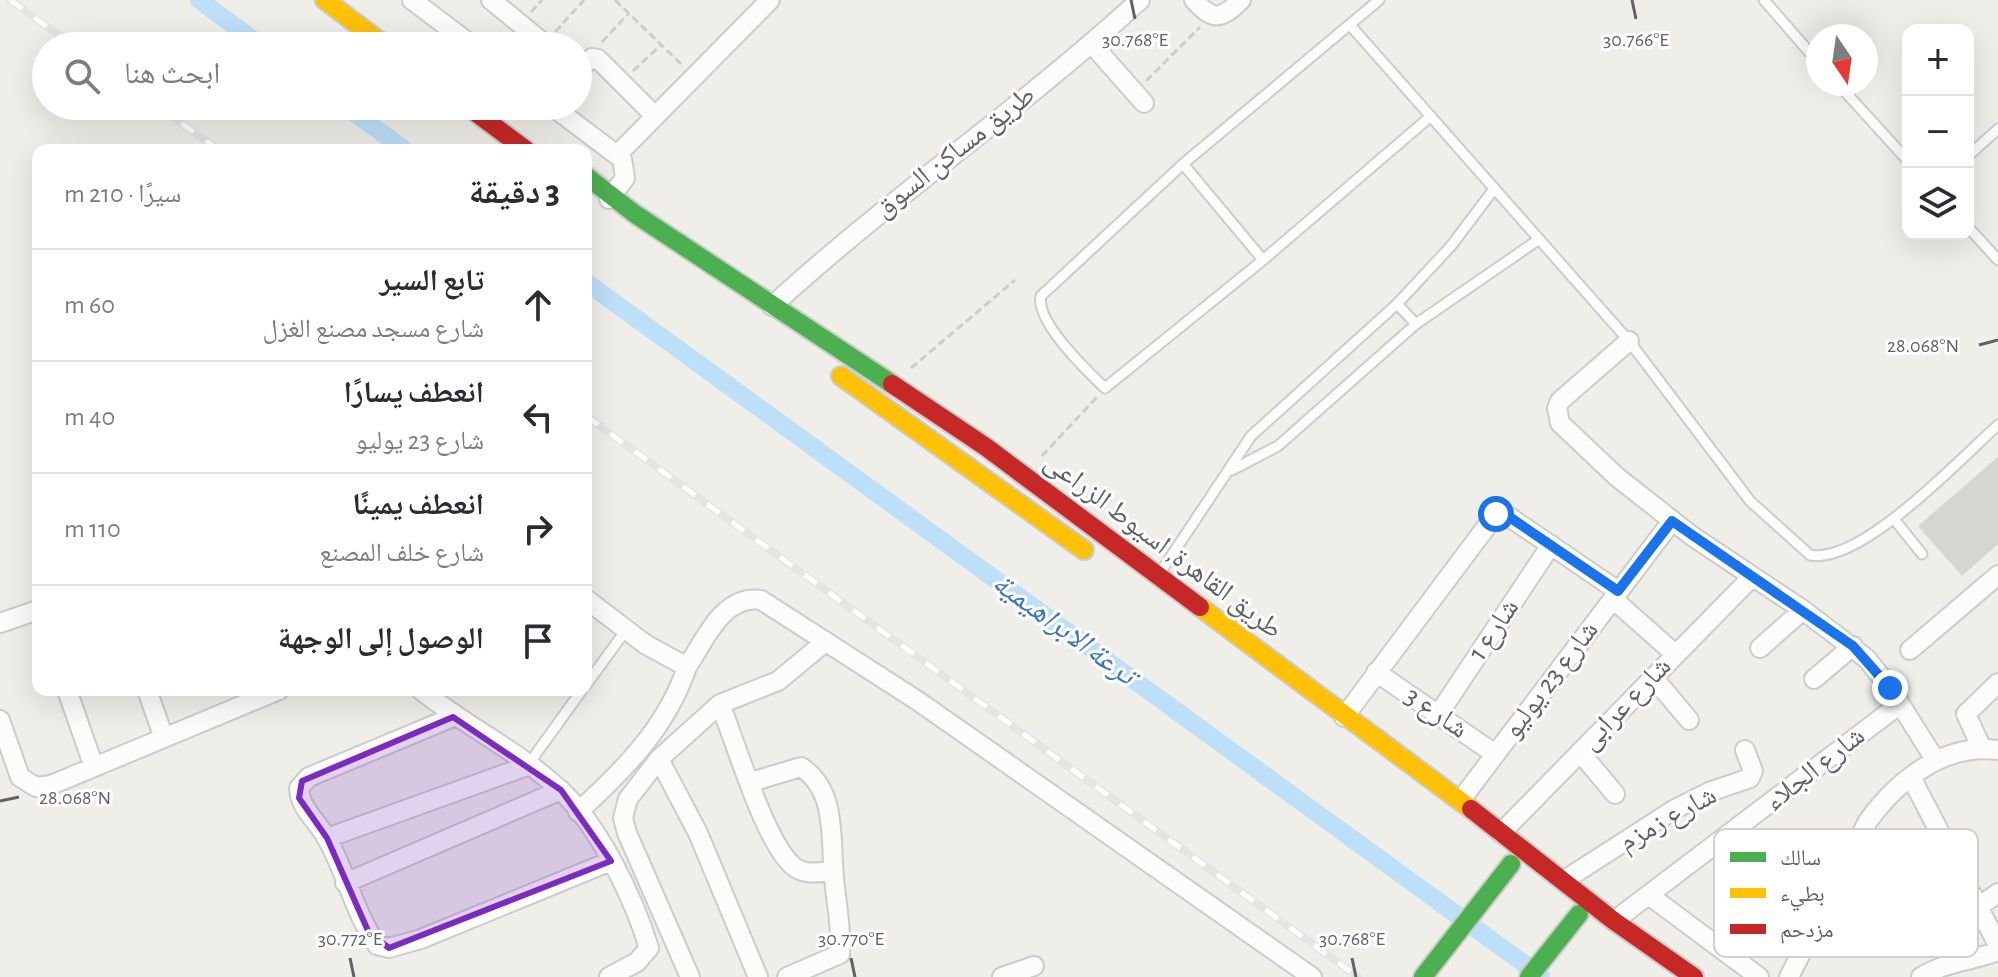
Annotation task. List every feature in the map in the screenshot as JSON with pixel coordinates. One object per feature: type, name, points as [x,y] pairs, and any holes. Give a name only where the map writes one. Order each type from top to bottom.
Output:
[{"type":"main road","points":[[325,0],[378,32]]},
{"type":"main road","points":[[351,0],[384,32]]},
{"type":"main road","points":[[496,120],[530,144]]},
{"type":"main road","points":[[502,120],[504,124]]},
{"type":"main road","name":"طريق القاهرة, اسيوط الزراعى","points":[[592,183],[607,202],[768,314],[893,384],[1023,475],[1460,801],[1614,921],[1694,977]]},
{"type":"main road","name":"طريق القاهرة, اسيوط الزراعى","points":[[592,197],[607,202]]},
{"type":"main road","name":"طريق القاهرة, اسيوط الزراعى","points":[[828,368],[1098,560]]},
{"type":"main road","points":[[1423,977],[1492,890],[1505,860],[1671,977]]},
{"type":"main road","points":[[1529,977],[1579,914]]},
{"type":"street","points":[[412,0],[454,32]]},
{"type":"street","points":[[491,0],[530,32]]},
{"type":"street","points":[[617,155],[770,0]]},
{"type":"street","name":"طريق مساكن السوق","points":[[768,314],[861,227],[1091,43],[1140,0]]},
{"type":"street","points":[[1194,0],[1210,17],[1226,15],[1241,0]]},
{"type":"street","points":[[1091,43],[1139,97]]},
{"type":"street","points":[[592,60],[596,58],[655,116]]},
{"type":"street","points":[[571,120],[617,155],[626,172],[622,184],[607,202]]},
{"type":"street","points":[[1629,341],[1560,401],[1557,416],[1591,453],[1672,521],[1853,646],[1879,673],[1936,761]]},
{"type":"street","points":[[1344,717],[1492,516],[1505,514],[1551,545],[1615,595],[1675,654]]},
{"type":"street","name":"شارع 23 يوليو","points":[[1460,801],[1672,521]]},
{"type":"street","name":"شارع 1","points":[[1438,715],[1551,545]]},
{"type":"street","points":[[1910,650],[1998,575]]},
{"type":"street","name":"شارع عرابى","points":[[1501,833],[1752,577]]},
{"type":"street","points":[[578,812],[618,776],[652,735],[678,693],[687,667],[721,615],[741,600],[761,600],[918,701],[1312,977]]},
{"type":"street","points":[[592,604],[626,630],[687,667]]},
{"type":"street","points":[[1760,648],[1803,610]]},
{"type":"street","points":[[0,623],[32,612]]},
{"type":"street","points":[[690,977],[623,818],[628,799],[659,759],[720,704],[778,681],[824,643]]},
{"type":"street","points":[[1814,679],[1853,646]]},
{"type":"street","name":"شارع 3","points":[[1376,672],[1495,754]]},
{"type":"street","points":[[1653,677],[1689,720]]},
{"type":"street","points":[[1865,829],[1880,805],[1911,777],[1936,761],[1990,749],[1966,714],[1993,691]]},
{"type":"street","points":[[69,696],[94,767]]},
{"type":"street","points":[[149,696],[164,738]]},
{"type":"street","points":[[0,720],[20,777],[36,787],[51,785],[265,696]]},
{"type":"street","points":[[428,696],[453,717],[561,790],[611,861],[649,948],[637,962],[609,977]]},
{"type":"street","points":[[720,704],[761,815],[782,856],[798,870],[833,871]]},
{"type":"street","name":"شارع الجلاء","points":[[1737,829],[1900,704]]},
{"type":"street","points":[[453,717],[302,781],[299,798],[327,838],[345,883],[377,945],[389,948],[421,939],[611,861]]},
{"type":"street","name":"شارع زمزم","points":[[1563,881],[1675,809],[1709,792],[1750,778],[1753,771],[1745,750]]},
{"type":"street","points":[[1580,752],[1615,794]]},
{"type":"street","points":[[659,759],[698,833],[758,977]]},
{"type":"street","points":[[327,838],[527,766]]},
{"type":"street","points":[[751,782],[796,766],[807,771],[816,782],[829,813],[840,954],[787,977]]},
{"type":"street","points":[[1911,777],[1938,829]]},
{"type":"street","points":[[345,883],[561,790]]},
{"type":"street","name":"شارع الجلاء","points":[[1614,921],[1714,847]]},
{"type":"street","points":[[1998,893],[1978,907],[1998,945]]},
{"type":"street","points":[[1650,896],[1714,944]]},
{"type":"street","points":[[1921,977],[1943,966],[1968,963],[1998,951]]},
{"type":"street","points":[[1732,957],[1759,977]]},
{"type":"street","points":[[1789,977],[1799,957]]},
{"type":"street","points":[[1002,977],[1034,966]]},
{"type":"lane","points":[[1379,0],[1183,164],[1040,299],[1043,315],[1073,355],[1105,388],[1263,260],[1431,116]]},
{"type":"lane","points":[[1764,0],[1806,48]]},
{"type":"lane","points":[[1350,25],[1629,341],[1750,501],[1810,555],[1839,554],[1894,519],[1998,425]]},
{"type":"lane","points":[[1849,96],[1902,154]]},
{"type":"lane","points":[[1974,151],[1998,129]]},
{"type":"lane","points":[[1183,164],[1263,260]]},
{"type":"lane","points":[[1158,577],[1231,470],[1240,450],[1267,419],[1397,304],[1451,246],[1494,189]]},
{"type":"lane","points":[[1974,234],[1998,260]]},
{"type":"lane","points":[[1231,470],[1287,439],[1416,324],[1538,240]]},
{"type":"lane","points":[[1397,304],[1416,324]]},
{"type":"lane","points":[[1894,519],[1922,554]]},
{"type":"lane","points":[[592,677],[626,630]]},
{"type":"lane","points":[[527,766],[578,696]]},
{"type":"path","points":[[557,32],[584,0]]},
{"type":"path","points":[[615,0],[694,76]]},
{"type":"path","points":[[598,47],[629,13]]},
{"type":"path","points":[[1139,97],[1210,17]]},
{"type":"path","points":[[622,82],[661,45]]},
{"type":"path","points":[[893,384],[1015,280]]},
{"type":"path","points":[[1023,475],[1105,388]]},
{"type":"highlighted area","points":[[453,717],[561,790],[611,861],[389,948],[369,933],[327,838],[299,798],[302,781]]},
{"type":"building","points":[[1998,457],[1998,544],[1962,576],[1918,526]]},
{"type":"waterway","name":"ترعة الابراهيمية","points":[[199,0],[243,32]]},
{"type":"waterway","name":"ترعة الابراهيمية","points":[[364,120],[397,144]]},
{"type":"waterway","name":"ترعة الابراهيمية","points":[[592,286],[1541,976]]},
{"type":"railway","points":[[10,0],[55,32]]},
{"type":"railway","points":[[177,120],[211,144]]},
{"type":"railway","points":[[592,420],[1358,977]]},
{"type":"traffic: fast","points":[[592,181],[635,214],[892,384]]},
{"type":"traffic: fast","points":[[1423,977],[1511,864]]},
{"type":"traffic: fast","points":[[1529,977],[1579,914]]},
{"type":"traffic: slow","points":[[325,0],[367,32]]},
{"type":"traffic: slow","points":[[841,376],[1084,550]]},
{"type":"traffic: slow","points":[[1200,607],[1471,809]]},
{"type":"traffic: jam","points":[[486,120],[518,144]]},
{"type":"traffic: jam","points":[[892,384],[986,447],[1200,607]]},
{"type":"traffic: jam","points":[[1471,809],[1614,921],[1694,977]]},
{"type":"route","points":[[1496,514],[1505,514],[1618,591],[1672,521],[1853,646],[1890,688]]}]
